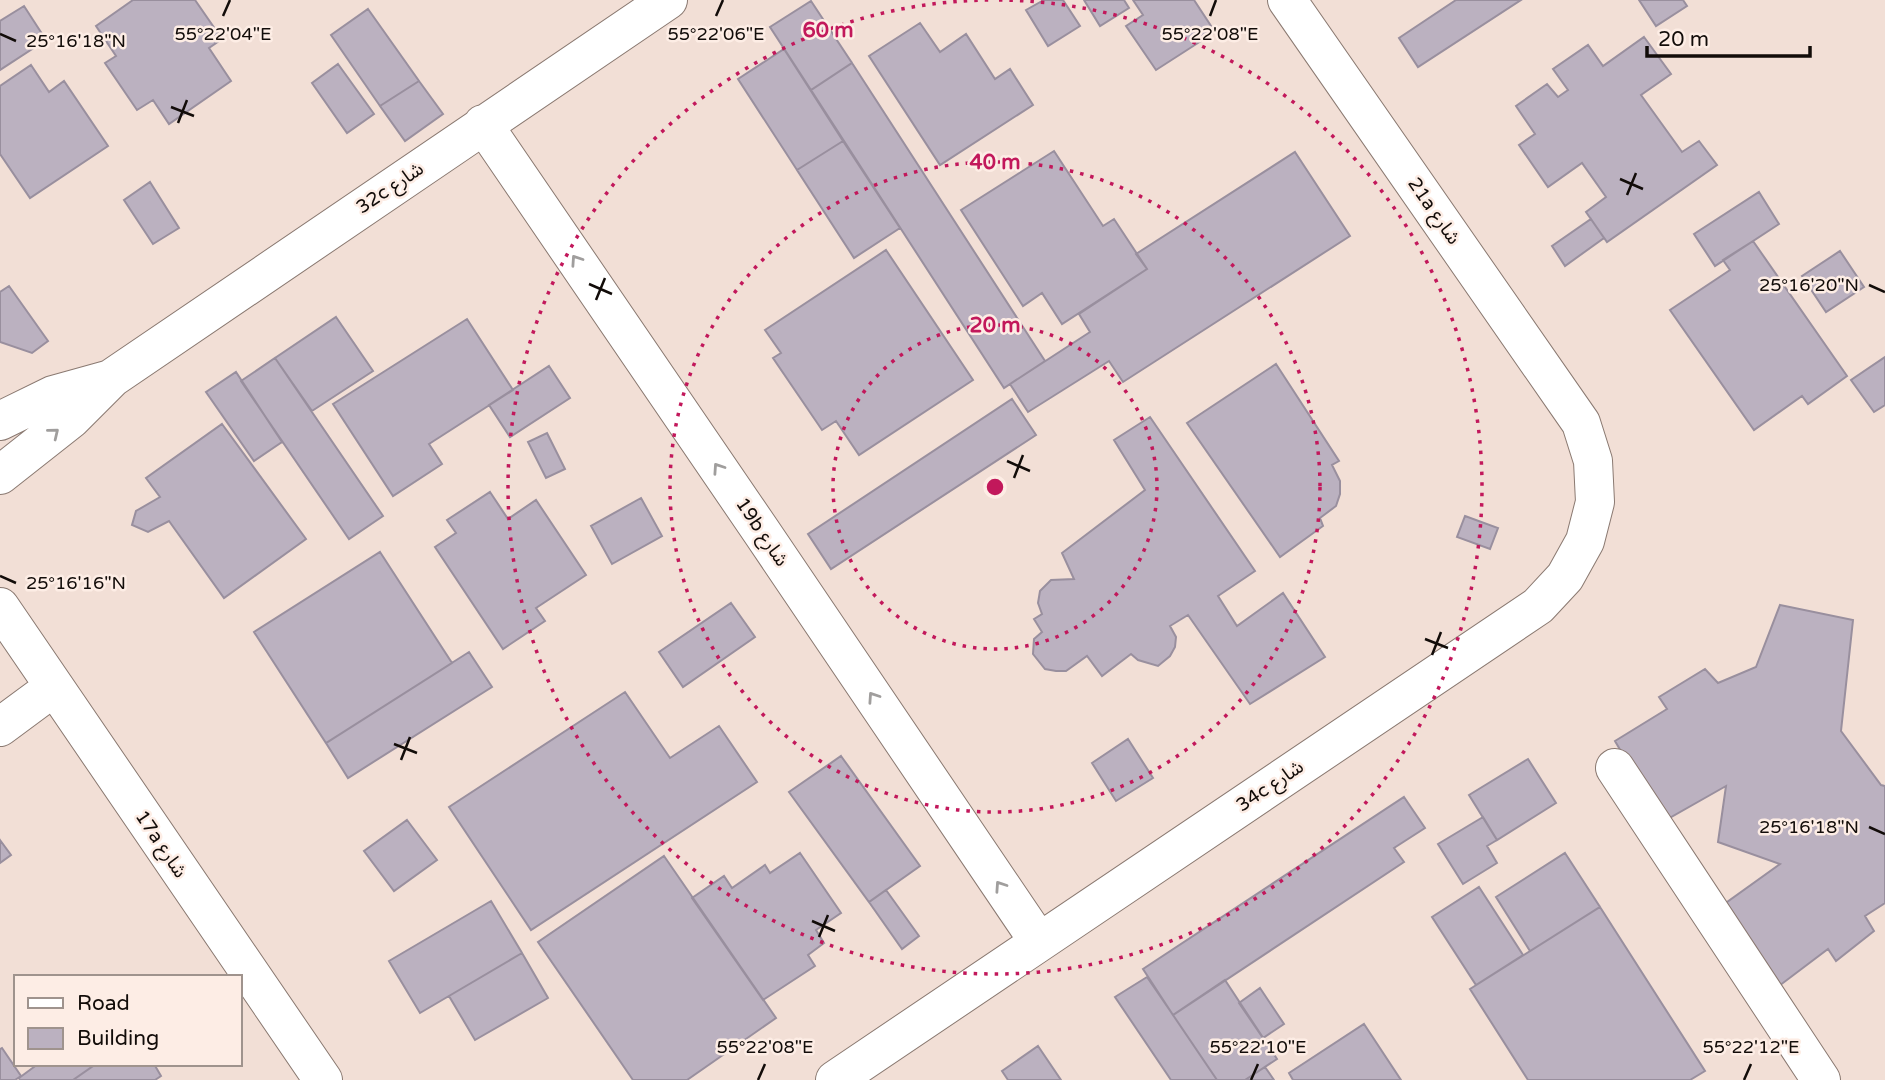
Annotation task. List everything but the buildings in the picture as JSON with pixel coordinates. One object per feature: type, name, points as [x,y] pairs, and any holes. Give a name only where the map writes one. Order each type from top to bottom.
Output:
[{"type":"street","name":"32c شارع","points":[[0,475],[71,419],[112,378],[668,0]]},
{"type":"street","name":"21a شارع","points":[[1287,0],[1581,423]]},
{"type":"street","name":"19b شارع","points":[[483,124],[1038,942]]},
{"type":"street","name":"32c شارع","points":[[0,421],[53,395],[112,378]]},
{"type":"street","name":"34c شارع","points":[[835,1080],[1538,606],[1566,577],[1585,541],[1595,502],[1593,461],[1581,423]]},
{"type":"street","name":"17a شارع","points":[[0,607],[323,1080]]},
{"type":"street","points":[[0,727],[54,687]]},
{"type":"street","points":[[1615,768],[1821,1080]]}]
